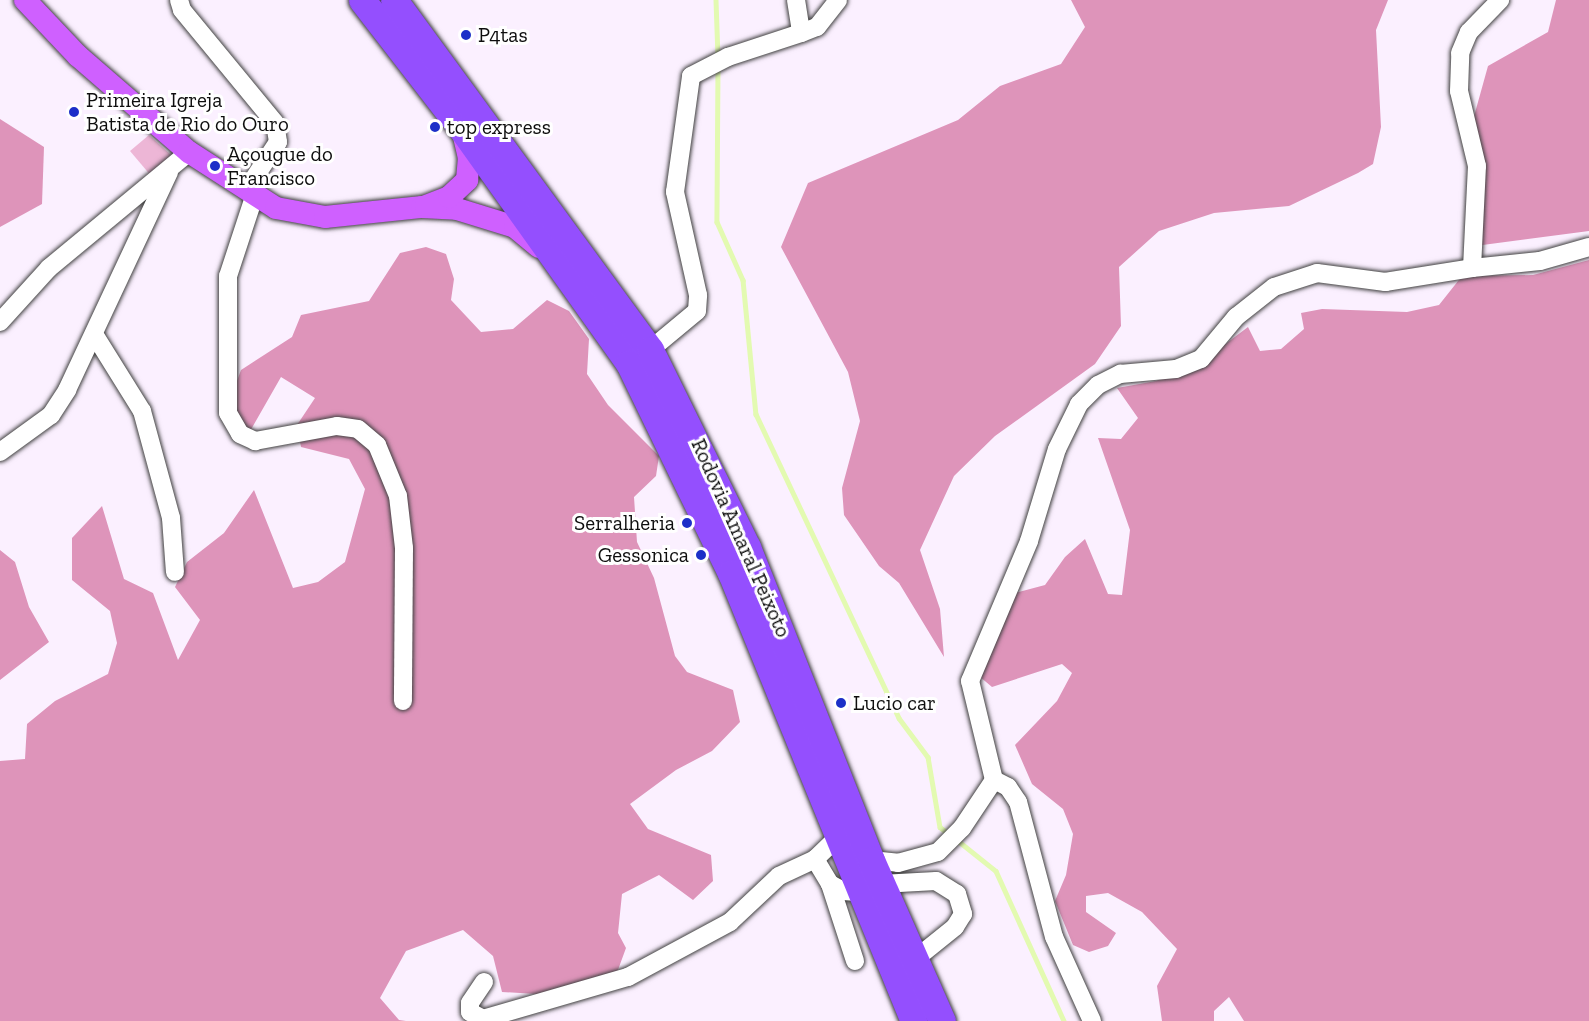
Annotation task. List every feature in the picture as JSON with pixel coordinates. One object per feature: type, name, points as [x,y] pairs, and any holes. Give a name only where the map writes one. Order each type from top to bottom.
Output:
[{"type":"highway","name":"Rodovia Amaral Peixoto","points":[[362,0],[462,129],[629,363],[699,503],[784,698],[837,838],[870,879],[914,960],[942,1021]]},
{"type":"highway","name":"Rodovia Amaral Peixoto","points":[[394,0],[650,350],[747,547],[870,879],[914,1021]]},
{"type":"main road","points":[[25,0],[78,56],[189,152],[276,208],[307,216],[422,207],[457,209],[515,227],[534,242],[587,302]]},
{"type":"main road","points":[[422,207],[449,197],[467,180],[469,158],[462,129]]},
{"type":"street","points":[[179,0],[182,10],[275,123],[278,142],[251,192],[228,276],[228,413],[240,434],[255,441],[337,426],[358,429],[377,445],[398,496],[404,548],[403,701]]},
{"type":"street","points":[[796,0],[801,33]]},
{"type":"street","points":[[650,350],[697,311],[698,295],[675,192],[689,80],[728,57],[817,27],[838,0]]},
{"type":"street","points":[[1472,268],[1477,166],[1459,91],[1460,53],[1469,32],[1500,0]]},
{"type":"street","points":[[0,322],[49,268],[105,218],[169,172],[189,152]]},
{"type":"street","points":[[0,452],[51,415],[94,334],[169,172]]},
{"type":"street","points":[[830,884],[843,891],[923,860],[945,846],[962,828],[994,780],[970,681],[971,669],[1029,541],[1057,449],[1079,404],[1098,385],[1120,374],[1176,369],[1201,359],[1255,300],[1292,279],[1324,273],[1385,282],[1472,268],[1540,261],[1589,247]]},
{"type":"street","points":[[94,334],[142,411],[171,518],[175,572]]},
{"type":"street","points":[[994,780],[1008,787],[1018,802],[1054,937],[1092,1021]]},
{"type":"street","points":[[484,982],[470,1003],[470,1012],[483,1019],[628,977],[730,922],[779,876],[815,859],[837,838]]},
{"type":"street","points":[[815,859],[830,884],[855,960]]},
{"type":"street","points":[[870,879],[936,881],[957,894],[963,914],[955,927],[914,960]]},
{"type":"shaded area","points":[[1071,0],[1388,0],[1376,30],[1381,127],[1373,164],[1358,173],[1289,206],[1214,213],[1159,231],[1119,267],[1121,326],[1095,364],[995,436],[954,476],[920,550],[940,609],[944,657],[899,583],[879,566],[844,515],[842,488],[860,421],[848,372],[781,247],[808,183],[958,120],[1000,86],[1061,64],[1085,27]]},
{"type":"shaded area","points":[[1556,0],[1589,0],[1589,231],[1475,246],[1473,120],[1488,66],[1548,32]]},
{"type":"shaded area","points":[[0,119],[44,147],[42,204],[0,227]]},
{"type":"shaded area","points":[[149,135],[171,155],[152,177],[130,151]]},
{"type":"shaded area","points":[[426,247],[446,254],[454,279],[451,300],[481,332],[513,329],[547,300],[569,311],[589,339],[587,374],[608,405],[659,456],[656,476],[634,497],[637,542],[654,578],[675,656],[687,672],[733,690],[740,722],[712,751],[676,770],[630,804],[648,829],[711,855],[713,881],[693,900],[659,875],[622,894],[618,933],[626,948],[611,989],[585,997],[502,992],[493,956],[463,930],[406,951],[380,998],[399,1020],[406,1021],[0,1021],[0,761],[25,759],[27,724],[55,701],[108,674],[117,643],[110,611],[72,580],[72,538],[102,506],[124,579],[153,593],[178,660],[200,620],[175,587],[187,562],[224,533],[254,490],[293,588],[318,582],[345,562],[365,489],[349,459],[301,447],[297,425],[315,398],[281,377],[245,440],[228,405],[241,370],[292,337],[301,315],[369,301],[400,253]]},
{"type":"shaded area","points":[[1589,260],[1589,1021],[1244,1021],[1229,997],[1214,1011],[1214,1021],[1162,1021],[1157,986],[1177,949],[1142,912],[1108,893],[1086,896],[1086,912],[1116,933],[1108,946],[1089,952],[1073,945],[1055,901],[1066,875],[1073,834],[1063,809],[1032,784],[1015,745],[1057,701],[1072,673],[1062,664],[992,687],[973,671],[1011,594],[1045,585],[1065,557],[1085,539],[1108,594],[1122,595],[1130,530],[1098,438],[1121,439],[1138,418],[1117,388],[1156,381],[1207,358],[1248,327],[1260,351],[1281,349],[1304,329],[1301,313],[1322,309],[1407,312],[1439,305],[1462,276],[1533,275]]},
{"type":"shaded area","points":[[0,550],[15,562],[29,607],[49,642],[0,680]]},
{"type":"waterway","points":[[716,0],[718,56]]},
{"type":"waterway","points":[[718,67],[717,222],[743,280],[756,414],[899,718],[928,757],[940,827],[949,834]]},
{"type":"waterway","points":[[956,839],[996,871],[1064,1021]]},
{"type":"place","name":"P4tas","points":[[466,35]]},
{"type":"place","name":"Primeira Igreja Batista de Rio do Ouro","points":[[74,112]]},
{"type":"place","name":"top express","points":[[435,127]]},
{"type":"place","name":"Açougue do Francisco","points":[[215,166]]},
{"type":"place","name":"Serralheria","points":[[687,523]]},
{"type":"place","name":"Gessonica","points":[[701,555]]},
{"type":"place","name":"Lucio car","points":[[841,703]]}]
